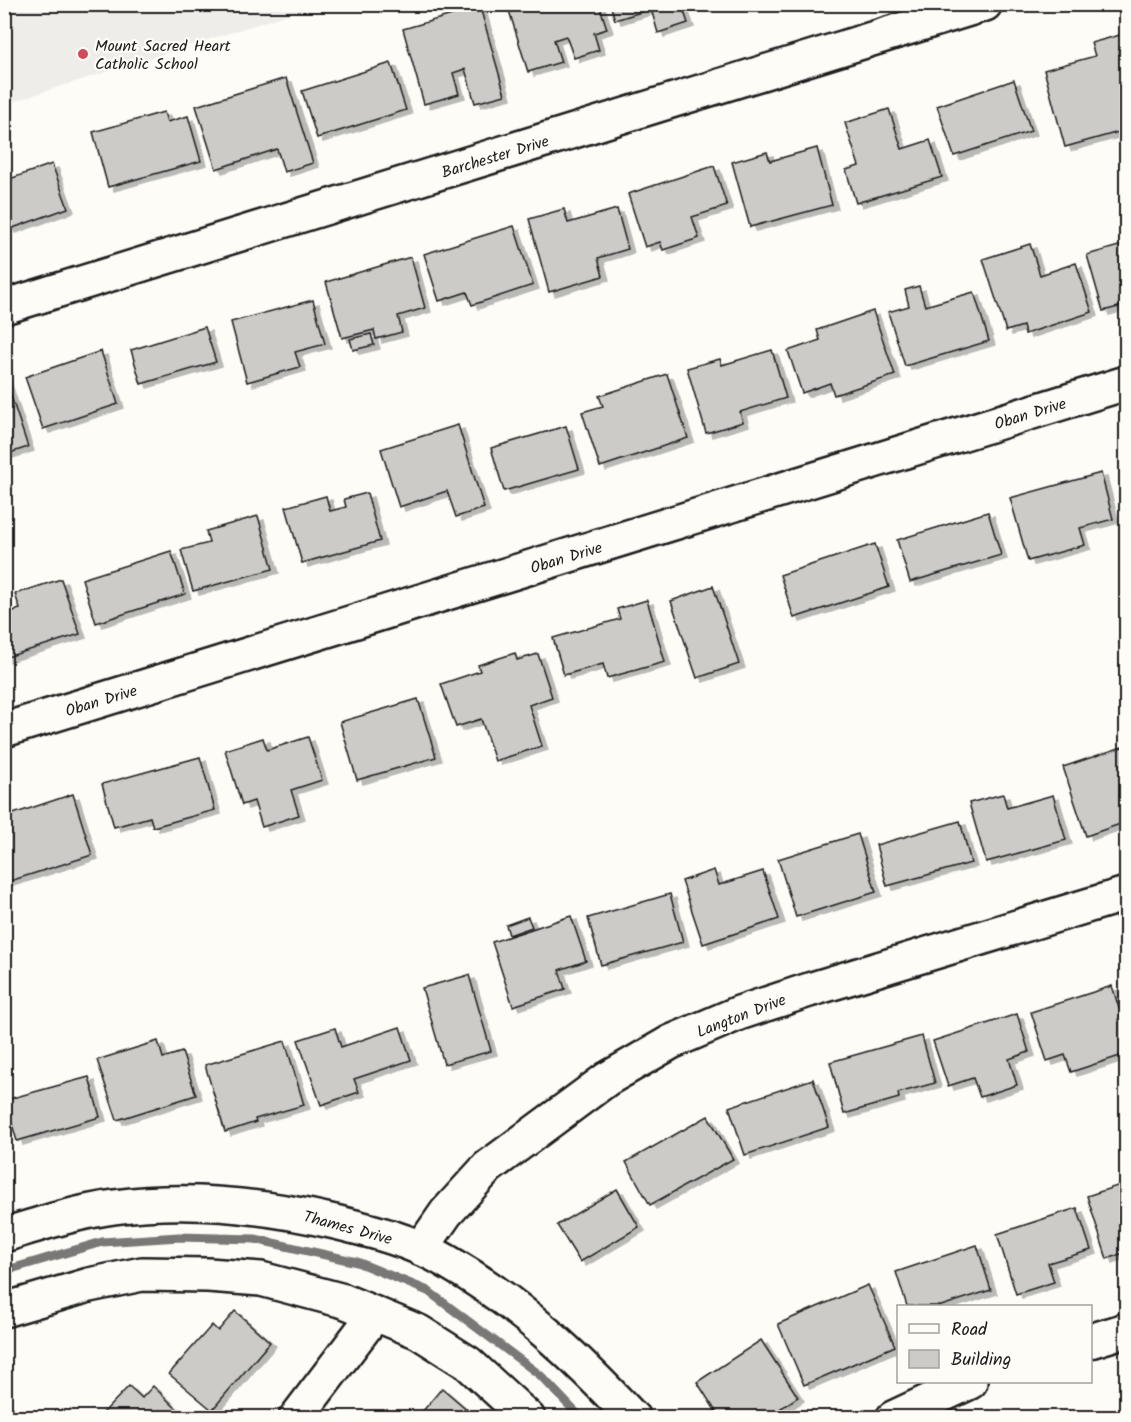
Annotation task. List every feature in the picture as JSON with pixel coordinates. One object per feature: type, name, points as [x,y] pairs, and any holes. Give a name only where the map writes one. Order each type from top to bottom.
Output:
[{"type":"street","name":"Barchester Drive","points":[[4,307],[985,4]]},
{"type":"street","name":"Oban Drive","points":[[4,730],[1126,383]]},
{"type":"street","name":"Langton Drive","points":[[421,1249],[446,1213],[488,1167],[607,1079],[671,1042],[739,1013],[789,996],[1126,894]]},
{"type":"street","name":"Thames Drive","points":[[4,1235],[114,1207],[157,1203],[234,1204],[277,1209],[364,1229],[446,1260],[541,1325],[633,1418]]},
{"type":"street","points":[[4,1310],[88,1285],[142,1274],[261,1279],[344,1301],[419,1332],[468,1363],[528,1418]]},
{"type":"street","points":[[296,1418],[375,1314]]},
{"type":"street","points":[[1092,1340],[1126,1330]]},
{"type":"street","points":[[893,1418],[968,1383]]},
{"type":"shaded area","name":"Mount Sacred Heart Catholic School","points":[[5,4],[317,4],[317,5],[5,104]]},
{"type":"building","points":[[507,4],[599,4],[607,29],[594,33],[599,50],[574,58],[566,36],[554,40],[561,62],[528,72]]},
{"type":"building","points":[[610,4],[696,4],[683,9],[688,23],[658,33],[651,9],[615,20]]},
{"type":"building","points":[[480,7],[505,95],[475,103],[465,69],[453,73],[459,94],[424,104],[403,29]]},
{"type":"building","points":[[1120,35],[1126,59],[1126,108],[1123,109],[1126,130],[1065,147],[1044,70],[1095,56],[1091,43]]},
{"type":"building","points":[[391,63],[406,110],[317,138],[302,91]]},
{"type":"building","points":[[286,78],[313,163],[284,172],[277,149],[216,169],[196,106]]},
{"type":"building","points":[[1014,80],[1031,131],[954,156],[937,106]]},
{"type":"building","points":[[889,109],[902,149],[930,140],[942,177],[856,203],[846,170],[859,166],[845,123]]},
{"type":"building","points":[[164,112],[167,122],[188,116],[201,161],[108,187],[93,132]]},
{"type":"building","points":[[817,148],[832,205],[750,227],[732,162],[767,152],[770,161]]},
{"type":"building","points":[[52,164],[68,208],[10,229],[4,212],[4,181]]},
{"type":"building","points":[[714,166],[727,206],[692,217],[699,238],[663,250],[660,242],[645,247],[628,194]]},
{"type":"building","points":[[564,209],[568,223],[617,209],[628,249],[598,258],[603,276],[549,292],[529,219]]},
{"type":"building","points":[[514,226],[533,285],[472,305],[467,292],[439,301],[424,254]]},
{"type":"building","points":[[1030,244],[1040,275],[1076,263],[1092,312],[1025,334],[1023,326],[1006,331],[983,259]]},
{"type":"building","points":[[1126,244],[1126,305],[1103,311],[1087,255]]},
{"type":"building","points":[[411,257],[425,308],[398,316],[402,332],[376,339],[374,330],[342,338],[326,282]]},
{"type":"building","points":[[919,286],[925,306],[974,292],[989,341],[905,366],[888,312],[909,306],[905,290]]},
{"type":"building","points":[[313,300],[325,344],[295,352],[300,367],[247,382],[231,322]]},
{"type":"building","points":[[873,311],[895,375],[834,395],[830,383],[802,393],[788,351],[820,340],[817,330]]},
{"type":"building","points":[[205,327],[216,362],[141,384],[131,350]]},
{"type":"building","points":[[371,334],[374,345],[353,350],[350,339]]},
{"type":"building","points":[[772,350],[786,398],[740,412],[743,422],[706,433],[687,368],[720,359],[722,365]]},
{"type":"building","points":[[101,351],[118,404],[43,429],[25,377]]},
{"type":"building","points":[[667,374],[688,438],[600,467],[582,412],[603,406],[599,396]]},
{"type":"building","points":[[4,375],[28,447],[4,455]]},
{"type":"building","points":[[458,425],[484,508],[456,517],[447,491],[399,507],[381,449]]},
{"type":"building","points":[[566,426],[579,469],[504,491],[491,448]]},
{"type":"building","points":[[1101,473],[1113,519],[1080,528],[1085,545],[1028,561],[1010,498]]},
{"type":"building","points":[[367,493],[380,541],[302,563],[286,507],[326,496],[330,511],[346,507],[344,499]]},
{"type":"building","points":[[988,512],[1001,555],[910,582],[897,540]]},
{"type":"building","points":[[258,516],[273,569],[193,591],[181,550],[209,543],[206,531]]},
{"type":"building","points":[[875,544],[889,587],[794,618],[780,575]]},
{"type":"building","points":[[171,551],[185,594],[96,623],[82,579]]},
{"type":"building","points":[[61,579],[80,634],[4,658],[4,614],[20,609],[15,594]]},
{"type":"building","points":[[713,586],[739,664],[697,678],[671,601]]},
{"type":"building","points":[[647,600],[665,662],[607,678],[603,664],[564,675],[553,638],[620,619],[617,609]]},
{"type":"building","points":[[515,653],[517,660],[538,654],[552,697],[529,705],[542,746],[495,761],[481,719],[456,727],[441,684],[480,671],[478,665]]},
{"type":"building","points":[[418,699],[436,757],[357,780],[340,722]]},
{"type":"building","points":[[308,737],[322,780],[291,790],[299,815],[262,827],[254,801],[242,805],[225,750],[263,738],[267,750]]},
{"type":"building","points":[[1125,746],[1126,822],[1086,836],[1063,767]]},
{"type":"building","points":[[200,757],[215,810],[153,827],[150,817],[114,827],[102,784]]},
{"type":"building","points":[[73,794],[92,855],[7,882],[4,817]]},
{"type":"building","points":[[1003,794],[1007,808],[1053,795],[1066,840],[986,862],[969,803]]},
{"type":"building","points":[[960,821],[971,863],[887,886],[876,845]]},
{"type":"building","points":[[858,834],[876,892],[796,917],[778,859]]},
{"type":"building","points":[[714,870],[719,885],[763,871],[779,919],[703,944],[682,881]]},
{"type":"building","points":[[670,894],[683,942],[601,965],[588,918]]},
{"type":"building","points":[[571,916],[586,961],[559,970],[565,989],[513,1006],[492,942]]},
{"type":"building","points":[[528,917],[532,927],[509,935],[506,925]]},
{"type":"building","points":[[469,975],[491,1051],[444,1064],[422,988]]},
{"type":"building","points":[[1112,986],[1126,1030],[1126,1054],[1071,1072],[1065,1055],[1047,1061],[1031,1012]]},
{"type":"building","points":[[1017,1014],[1029,1052],[1009,1059],[1017,1085],[980,1097],[973,1078],[948,1086],[933,1041]]},
{"type":"building","points":[[400,1027],[411,1060],[354,1079],[359,1092],[321,1105],[298,1040],[335,1028],[341,1047]]},
{"type":"building","points":[[922,1036],[935,1083],[898,1093],[899,1098],[844,1114],[830,1062]]},
{"type":"building","points":[[158,1041],[163,1058],[182,1052],[196,1095],[117,1120],[97,1060]]},
{"type":"building","points":[[285,1041],[304,1105],[255,1119],[256,1122],[225,1132],[205,1065]]},
{"type":"building","points":[[89,1077],[100,1117],[17,1141],[5,1100]]},
{"type":"building","points":[[813,1079],[829,1127],[745,1155],[729,1107]]},
{"type":"building","points":[[708,1116],[733,1159],[650,1205],[626,1162]]},
{"type":"building","points":[[1126,1183],[1126,1252],[1107,1259],[1087,1196]]},
{"type":"building","points":[[617,1189],[639,1227],[580,1262],[557,1225]]},
{"type":"building","points":[[1077,1208],[1091,1250],[1048,1263],[1054,1282],[1016,1294],[997,1234]]},
{"type":"building","points":[[977,1245],[991,1290],[944,1305],[907,1305],[896,1272]]},
{"type":"building","points":[[868,1285],[895,1346],[804,1385],[778,1324]]},
{"type":"building","points":[[235,1311],[270,1342],[212,1410],[169,1374],[212,1325],[218,1331]]},
{"type":"building","points":[[761,1340],[798,1397],[766,1418],[720,1418],[697,1382]]},
{"type":"building","points":[[129,1386],[142,1398],[153,1386],[185,1417],[107,1418],[103,1413]]},
{"type":"building","points":[[442,1388],[477,1418],[417,1418]]},
{"type":"waterway","points":[[4,1271],[102,1242],[179,1237],[255,1239],[357,1262],[428,1291],[540,1375],[581,1418]]},
{"type":"place","name":"Mount Sacred Heart Catholic School","points":[[83,54]]}]
